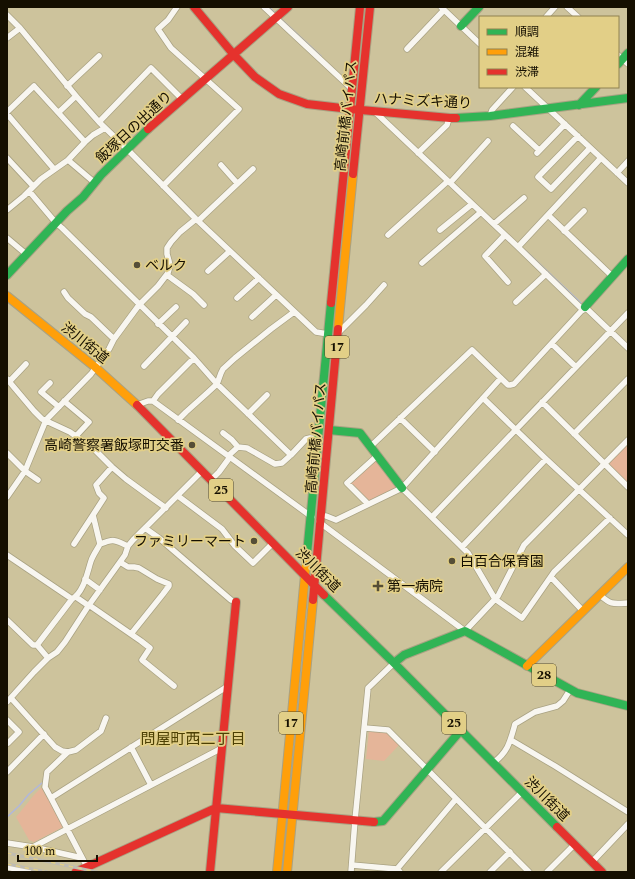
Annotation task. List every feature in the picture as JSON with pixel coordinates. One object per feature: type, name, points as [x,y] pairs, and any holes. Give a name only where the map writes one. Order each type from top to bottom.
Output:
[{"type":"main road","points":[[194,7],[234,55],[255,77],[279,94],[307,104],[350,109]]},
{"type":"main road","name":"飯塚日の出通り","points":[[7,275],[83,197],[101,175],[127,149],[288,7]]},
{"type":"main road","name":"高崎前橋バイパス","points":[[277,872],[360,7]]},
{"type":"main road","name":"高崎前橋バイパス","points":[[287,872],[370,7]]},
{"type":"main road","points":[[461,26],[479,7]]},
{"type":"main road","points":[[579,105],[595,88]]},
{"type":"main road","name":"ハナミズキ通り","points":[[350,109],[449,118],[490,116],[628,98]]},
{"type":"main road","points":[[584,309],[628,259]]},
{"type":"main road","name":"渋川街道","points":[[7,296],[95,367],[137,405],[602,872]]},
{"type":"main road","points":[[329,430],[360,433],[402,488]]},
{"type":"main road","points":[[527,666],[628,567]]},
{"type":"main road","points":[[210,872],[228,686],[234,601]]},
{"type":"main road","points":[[394,663],[404,655],[465,631]]},
{"type":"main road","name":"28","points":[[465,631],[570,690],[586,696],[628,706]]},
{"type":"main road","points":[[76,872],[216,808],[378,822],[383,821],[461,730]]},
{"type":"street","points":[[163,186],[239,108],[171,48],[158,29],[168,20],[177,7]]},
{"type":"street","points":[[264,7],[352,90]]},
{"type":"street","points":[[547,16],[555,7]]},
{"type":"street","points":[[567,7],[577,16]]},
{"type":"street","points":[[407,49],[442,9],[479,43]]},
{"type":"street","points":[[7,15],[20,28],[67,86],[99,122],[197,220],[316,332],[328,334]]},
{"type":"street","points":[[7,38],[20,28]]},
{"type":"street","points":[[67,86],[99,56]]},
{"type":"street","points":[[99,122],[151,68],[182,99]]},
{"type":"street","points":[[54,170],[7,113],[34,86],[86,142]]},
{"type":"street","points":[[490,116],[492,110],[512,88]]},
{"type":"street","points":[[526,88],[628,183]]},
{"type":"street","points":[[59,112],[76,96]]},
{"type":"street","points":[[374,111],[546,274],[628,348]]},
{"type":"street","points":[[418,153],[447,125],[449,118]]},
{"type":"street","points":[[513,126],[538,152],[565,124]]},
{"type":"street","points":[[7,210],[31,188],[68,160],[94,135],[106,128]]},
{"type":"street","points":[[578,136],[538,177],[551,189],[590,148]]},
{"type":"street","points":[[388,235],[449,182],[488,141]]},
{"type":"street","points":[[7,158],[56,223],[194,358],[217,384],[290,455]]},
{"type":"street","points":[[518,247],[601,158]]},
{"type":"street","points":[[68,160],[95,183]]},
{"type":"street","points":[[617,172],[628,161]]},
{"type":"street","points":[[221,165],[237,183]]},
{"type":"street","points":[[7,497],[25,470],[46,420],[90,374],[139,305],[158,286],[167,274],[170,266],[167,248],[171,242],[180,232],[197,220],[253,169]]},
{"type":"street","points":[[494,224],[524,198]]},
{"type":"street","points":[[440,230],[472,204]]},
{"type":"street","points":[[422,263],[481,212]]},
{"type":"street","points":[[564,231],[584,212]]},
{"type":"street","points":[[548,215],[612,276]]},
{"type":"street","points":[[505,235],[485,256],[508,282]]},
{"type":"street","points":[[7,238],[26,254]]},
{"type":"street","points":[[208,271],[230,251]]},
{"type":"street","points":[[167,274],[193,294],[204,305]]},
{"type":"street","points":[[516,302],[546,274]]},
{"type":"street","points":[[237,298],[259,278]]},
{"type":"street","points":[[339,332],[384,285]]},
{"type":"street","points":[[64,292],[68,298],[85,314],[114,339]]},
{"type":"street","points":[[252,316],[276,295]]},
{"type":"street","points":[[158,324],[176,307]]},
{"type":"street","points":[[370,446],[472,350],[501,378],[510,385],[514,384],[584,309]]},
{"type":"street","points":[[178,420],[217,384],[223,369],[294,312]]},
{"type":"street","points":[[432,517],[628,313]]},
{"type":"street","points":[[144,366],[186,322]]},
{"type":"street","points":[[552,344],[576,367]]},
{"type":"street","points":[[154,401],[158,394],[194,358]]},
{"type":"street","points":[[26,364],[8,381],[34,411],[42,419],[76,436],[95,450],[112,467],[166,508]]},
{"type":"street","points":[[326,516],[336,520],[402,488],[501,378]]},
{"type":"street","points":[[574,434],[628,379]]},
{"type":"street","points":[[50,383],[41,392],[59,407]]},
{"type":"street","points":[[248,414],[267,395]]},
{"type":"street","points":[[483,398],[628,536]]},
{"type":"street","points":[[64,401],[88,422],[76,436]]},
{"type":"street","points":[[137,405],[148,401],[154,401],[465,631],[498,596],[524,545],[628,440]]},
{"type":"street","points":[[542,402],[628,487]]},
{"type":"street","points":[[400,418],[435,452]]},
{"type":"street","points":[[223,433],[238,447],[247,448],[275,464],[282,463],[306,439],[318,439]]},
{"type":"street","points":[[211,480],[219,472],[229,456],[238,447]]},
{"type":"street","points":[[7,453],[38,480]]},
{"type":"street","points":[[368,504],[347,483],[378,455]]},
{"type":"street","points":[[462,547],[546,459]]},
{"type":"street","points":[[74,544],[104,498],[99,494],[96,485],[112,467]]},
{"type":"street","points":[[106,718],[102,731],[76,750],[68,752],[62,751],[56,747],[9,700],[34,672],[48,658],[57,652],[65,642],[89,605],[125,555],[128,546],[202,471]]},
{"type":"street","points":[[402,488],[468,553],[495,599],[522,618],[554,572],[610,518]]},
{"type":"street","points":[[178,496],[222,529],[234,546],[252,563],[273,543]]},
{"type":"street","points":[[37,645],[82,587],[91,562],[100,544],[93,515]]},
{"type":"street","points":[[145,528],[234,601]]},
{"type":"street","points":[[100,544],[110,540],[116,540],[128,546]]},
{"type":"street","points":[[7,555],[74,598],[89,605],[141,640],[150,648],[142,660],[174,686]]},
{"type":"street","points":[[120,562],[128,567],[139,568],[157,579],[169,584],[163,594],[131,634]]},
{"type":"street","points":[[551,577],[583,610]]},
{"type":"street","points":[[85,579],[100,590]]},
{"type":"street","points":[[600,595],[607,601],[614,604],[628,603]]},
{"type":"street","points":[[7,620],[33,645],[37,645],[48,658]]},
{"type":"street","points":[[351,872],[368,688],[394,663]]},
{"type":"street","points":[[51,798],[228,686]]},
{"type":"street","points":[[493,763],[504,753],[511,740],[515,724],[535,712],[557,706],[563,701],[570,690]]},
{"type":"street","points":[[7,720],[19,732],[8,743]]},
{"type":"street","points":[[365,728],[388,730],[529,872]]},
{"type":"street","points":[[7,772],[44,734]]},
{"type":"street","points":[[511,740],[628,812]]},
{"type":"street","points":[[131,747],[151,785]]},
{"type":"street","points":[[33,847],[222,748]]},
{"type":"street","points":[[68,752],[47,772],[45,787],[87,867]]},
{"type":"street","points":[[441,872],[522,792]]},
{"type":"street","points":[[352,864],[399,870],[456,799]]},
{"type":"street","points":[[592,862],[628,824]]},
{"type":"street","points":[[7,843],[82,858]]},
{"type":"street","points":[[547,872],[574,845]]},
{"type":"street","points":[[490,872],[510,852]]},
{"type":"street","points":[[7,867],[29,872]]},
{"type":"shaded area","points":[[628,444],[628,483],[610,466],[610,462]]},
{"type":"shaded area","points":[[376,461],[378,461],[398,485],[397,489],[370,501],[350,484]]},
{"type":"shaded area","points":[[369,730],[386,732],[399,745],[384,761],[366,759]]},
{"type":"shaded area","points":[[42,787],[63,827],[34,842],[29,840],[16,817]]},
{"type":"waterway","points":[[269,7],[276,14]]},
{"type":"waterway","points":[[280,18],[321,56]]},
{"type":"waterway","points":[[526,251],[581,303]]},
{"type":"waterway","points":[[7,817],[42,783]]},
{"type":"railway","points":[[7,853],[97,872]]},
{"type":"railway","points":[[7,864],[47,872]]},
{"type":"traffic: fast","points":[[461,26],[479,7]]},
{"type":"traffic: fast","points":[[619,63],[628,53]]},
{"type":"traffic: fast","points":[[579,105],[595,88]]},
{"type":"traffic: fast","points":[[456,118],[490,116],[628,98]]},
{"type":"traffic: fast","points":[[7,275],[67,211],[83,197],[101,175],[148,129]]},
{"type":"traffic: fast","points":[[585,307],[628,259]]},
{"type":"traffic: fast","points":[[307,554],[331,303]]},
{"type":"traffic: fast","points":[[329,430],[360,433],[402,488]]},
{"type":"traffic: fast","points":[[324,595],[394,663],[557,827]]},
{"type":"traffic: fast","points":[[394,663],[404,655],[465,631],[577,693],[628,706]]},
{"type":"traffic: fast","points":[[374,822],[383,821],[461,730]]},
{"type":"traffic: slow","points":[[338,329],[353,174]]},
{"type":"traffic: slow","points":[[7,296],[95,367],[137,405]]},
{"type":"traffic: slow","points":[[277,872],[307,554]]},
{"type":"traffic: slow","points":[[527,666],[628,567]]},
{"type":"traffic: slow","points":[[287,872],[313,600]]},
{"type":"traffic: jam","points":[[194,7],[234,55],[255,77],[279,94],[307,104],[456,118]]},
{"type":"traffic: jam","points":[[148,129],[288,7]]},
{"type":"traffic: jam","points":[[331,303],[360,7]]},
{"type":"traffic: jam","points":[[353,174],[370,7]]},
{"type":"traffic: jam","points":[[313,600],[338,329]]},
{"type":"traffic: jam","points":[[137,405],[324,595]]},
{"type":"traffic: jam","points":[[210,872],[236,602]]},
{"type":"traffic: jam","points":[[76,872],[216,808],[374,822]]},
{"type":"traffic: jam","points":[[557,827],[602,872]]},
{"type":"place","name":"ベルク","points":[[137,265]]},
{"type":"place","name":"高崎警察署飯塚町交番","points":[[192,445]]},
{"type":"place","name":"ファミリーマート","points":[[254,541]]},
{"type":"place","name":"白百合保育園","points":[[452,561]]},
{"type":"place","name":"第一病院","points":[[378,586]]},
{"type":"district","name":"問屋町西二丁目","points":[[193,739]]}]
